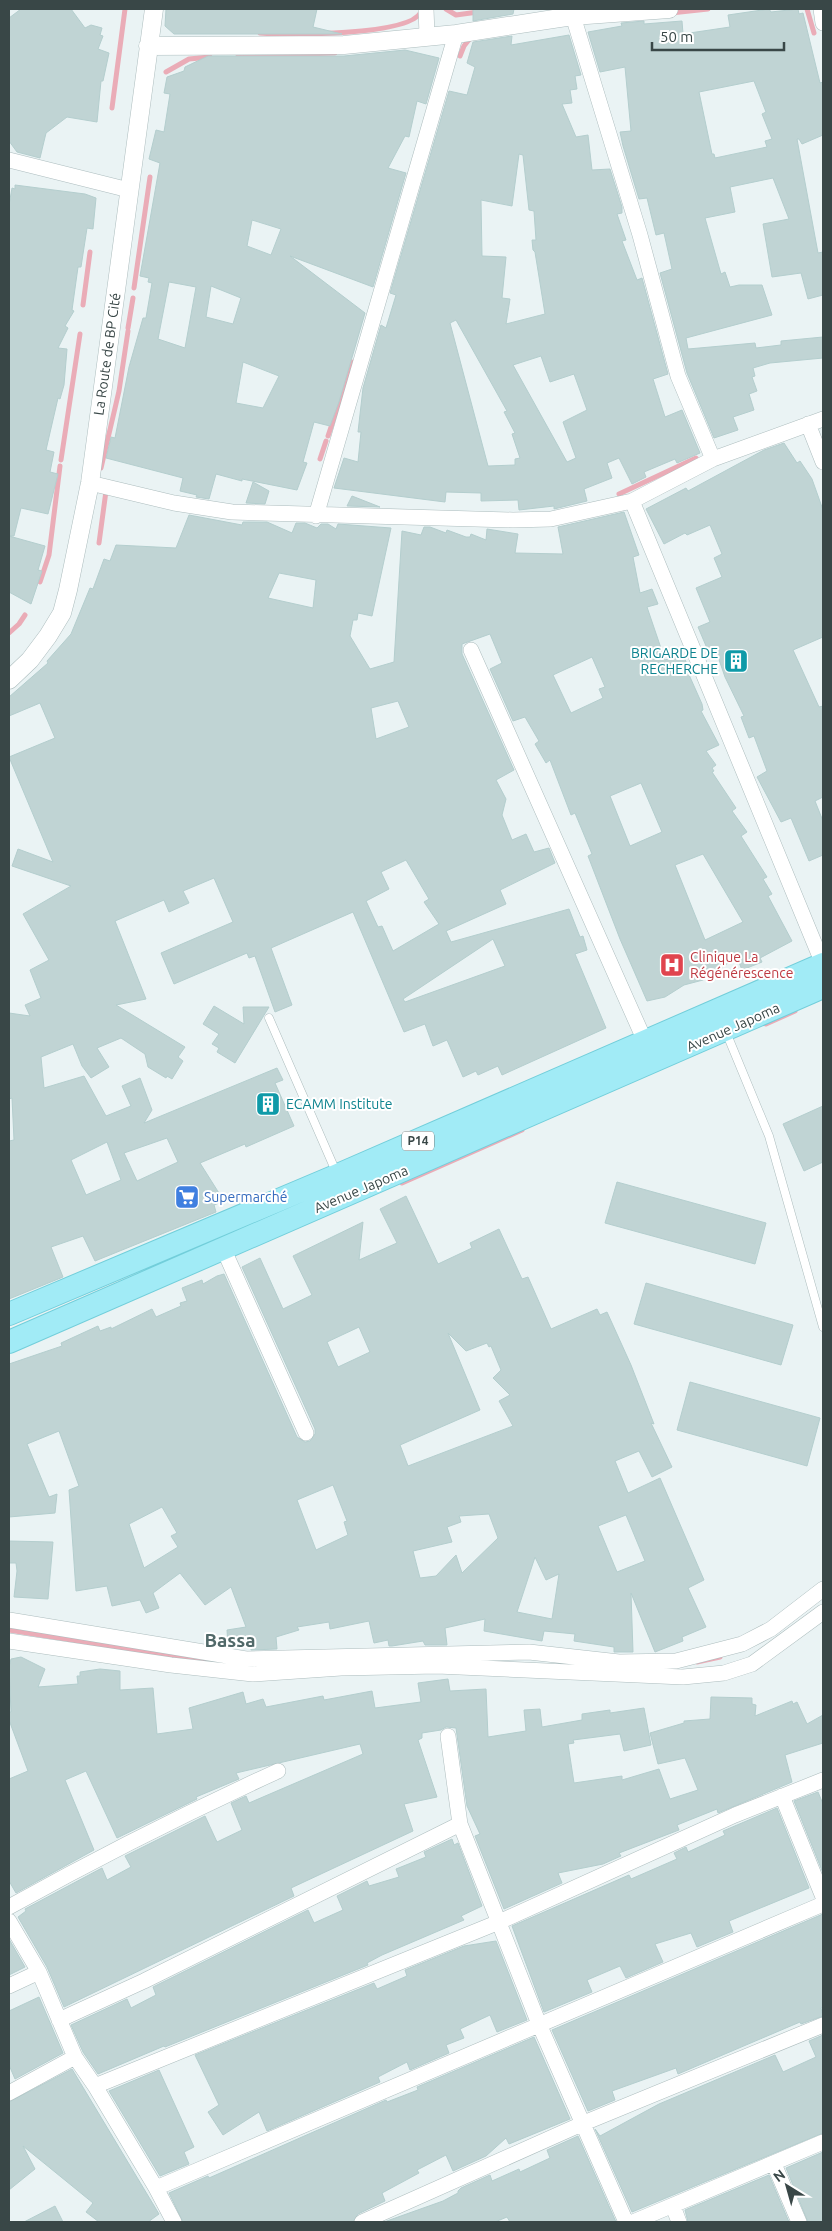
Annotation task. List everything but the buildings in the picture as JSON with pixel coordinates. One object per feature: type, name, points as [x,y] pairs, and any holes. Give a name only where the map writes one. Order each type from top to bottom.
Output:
[{"type":"main road","name":"Avenue Japoma","points":[[9,1342],[223,1248],[650,1052],[823,964]]},
{"type":"main road","name":"Avenue Japoma","points":[[9,1314],[338,1175],[650,1052],[725,1030],[823,987]]},
{"type":"street","name":"La Route de BP Cité","points":[[9,680],[30,660],[62,613],[90,483],[154,9]]},
{"type":"street","points":[[426,9],[427,35]]},
{"type":"street","points":[[148,46],[335,45],[427,35],[456,34],[574,12],[670,9]]},
{"type":"street","points":[[821,9],[823,23]]},
{"type":"street","points":[[574,12],[640,235],[676,370],[713,459]]},
{"type":"street","points":[[316,516],[456,34]]},
{"type":"street","points":[[9,160],[129,190]]},
{"type":"street","points":[[90,483],[174,503],[222,511],[316,516],[531,521],[583,514],[632,501],[713,459],[823,418]]},
{"type":"street","points":[[808,424],[823,462]]},
{"type":"street","points":[[632,501],[823,964]]},
{"type":"street","points":[[471,650],[650,1052]]},
{"type":"street","points":[[223,1248],[306,1433]]},
{"type":"street","points":[[9,1620],[246,1658],[529,1652],[619,1662],[676,1661],[742,1644],[772,1629],[823,1589]]},
{"type":"street","points":[[9,1641],[171,1665],[253,1674],[341,1668],[437,1666],[683,1677],[724,1672],[752,1664],[823,1612]]},
{"type":"street","points":[[448,1736],[460,1824],[539,2024],[626,2222]]},
{"type":"street","points":[[9,1907],[120,1846],[194,1809],[278,1772]]},
{"type":"street","points":[[95,2086],[499,1922],[735,1815],[823,1780]]},
{"type":"street","points":[[782,1796],[823,1897]]},
{"type":"street","points":[[59,2020],[153,1976],[460,1824]]},
{"type":"street","points":[[156,2188],[823,1904]]},
{"type":"street","points":[[9,1921],[39,1972],[75,2057],[95,2086],[156,2188],[174,2222]]},
{"type":"street","points":[[9,1986],[39,1972]]},
{"type":"street","points":[[362,2222],[584,2123],[823,2025]]},
{"type":"street","points":[[9,2094],[75,2057]]},
{"type":"street","points":[[633,2222],[823,2142]]},
{"type":"street","points":[[774,2164],[799,2222]]},
{"type":"street","points":[[672,2206],[679,2222]]},
{"type":"lane","points":[[269,1018],[338,1175]]},
{"type":"lane","points":[[725,1030],[768,1136],[823,1327]]},
{"type":"waterway","points":[[112,108],[125,9]]},
{"type":"waterway","points":[[446,9],[456,15],[478,12]]},
{"type":"waterway","points":[[671,13],[708,9]]},
{"type":"waterway","points":[[807,9],[814,33]]},
{"type":"waterway","points":[[260,33],[320,34],[372,30],[395,26],[412,20],[421,12]]},
{"type":"waterway","points":[[460,56],[464,46],[471,37]]},
{"type":"waterway","points":[[238,56],[335,53]]},
{"type":"waterway","points":[[166,72],[189,59],[210,57]]},
{"type":"waterway","points":[[134,288],[150,177]]},
{"type":"waterway","points":[[83,305],[90,252]]},
{"type":"waterway","points":[[128,328],[133,298]]},
{"type":"waterway","points":[[101,468],[119,391],[128,331]]},
{"type":"waterway","points":[[61,460],[80,334]]},
{"type":"waterway","points":[[328,436],[353,362]]},
{"type":"waterway","points":[[320,459],[326,441]]},
{"type":"waterway","points":[[619,494],[696,458]]},
{"type":"waterway","points":[[40,582],[49,555],[60,466]]},
{"type":"waterway","points":[[99,543],[106,491]]},
{"type":"waterway","points":[[9,633],[25,615]]},
{"type":"waterway","points":[[766,1024],[795,1011]]},
{"type":"waterway","points":[[402,1183],[522,1130]]},
{"type":"waterway","points":[[9,1630],[210,1662]]},
{"type":"waterway","points":[[697,1662],[720,1657]]},
{"type":"place","name":"BRIGARDE DE RECHERCHE","points":[[736,661]]},
{"type":"place","name":"Clinique La Régénérescence","points":[[672,965]]},
{"type":"place","name":"ECAMM Institute","points":[[268,1104]]},
{"type":"place","name":"Supermarché","points":[[187,1197]]},
{"type":"district","name":"Bassa","points":[[230,1640]]}]
